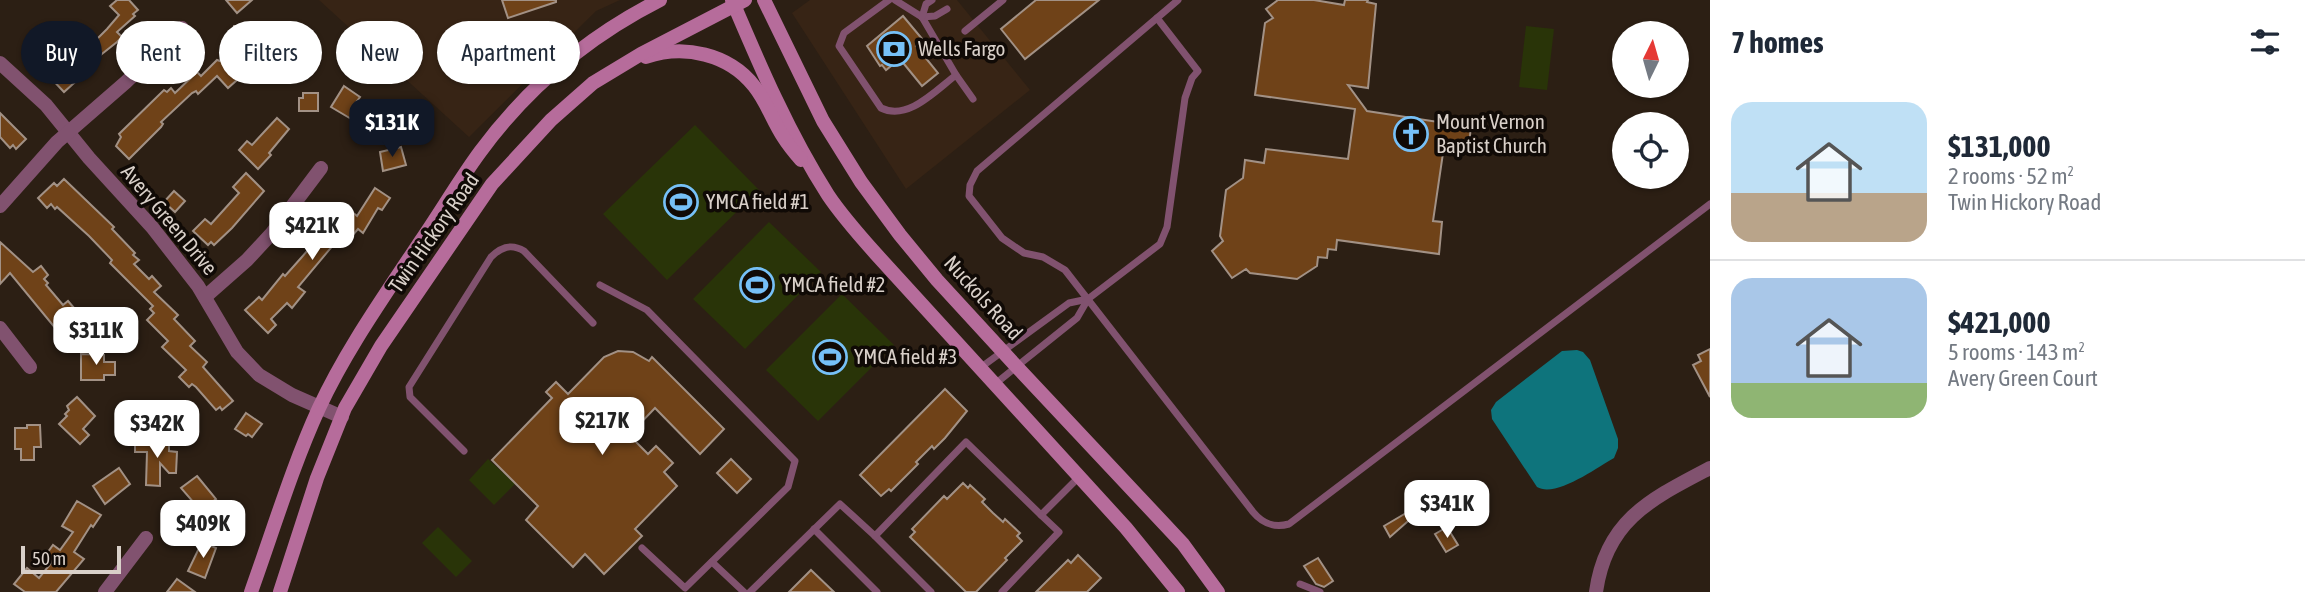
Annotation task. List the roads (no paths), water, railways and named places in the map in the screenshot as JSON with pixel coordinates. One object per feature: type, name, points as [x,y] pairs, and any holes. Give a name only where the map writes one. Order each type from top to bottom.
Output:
[{"type":"main road","name":"Twin Hickory Road","points":[[251,592],[299,455],[320,407],[356,339],[480,151],[546,78],[611,29],[660,0]]},
{"type":"main road","name":"Nuckols Road","points":[[764,0],[808,95],[861,182],[900,234],[937,280],[1183,544],[1218,592]]},
{"type":"main road","name":"Twin Hickory Road","points":[[281,592],[317,478],[342,417],[381,346],[492,184],[551,120],[593,83],[737,2]]},
{"type":"main road","points":[[737,2],[749,44],[778,105],[827,194]]},
{"type":"main road","points":[[612,70],[649,55],[667,52],[700,53],[729,64],[744,75],[754,86],[784,138],[876,254],[1126,528],[1178,592]]},
{"type":"street","name":"Avery Green Drive","points":[[0,63],[46,105],[152,227],[205,297],[237,352],[258,375],[292,395],[342,417]]},
{"type":"street","points":[[0,206],[41,159],[122,84]]},
{"type":"street","points":[[205,297],[247,260],[272,233],[321,168]]},
{"type":"street","points":[[0,328],[30,367]]},
{"type":"street","points":[[1596,592],[1604,558],[1622,526],[1647,502],[1710,468]]},
{"type":"street","points":[[105,592],[146,538]]},
{"type":"lane","points":[[889,0],[844,33],[839,46],[881,108],[889,112],[912,108],[956,75]]},
{"type":"lane","points":[[895,0],[922,17],[973,99]]},
{"type":"lane","points":[[922,17],[926,4],[932,0]]},
{"type":"lane","points":[[965,32],[1003,0]]},
{"type":"lane","points":[[1178,0],[977,171],[970,185],[970,196],[1002,238],[1024,253],[1043,257],[1065,271],[1253,512],[1267,524],[1289,524],[1710,204]]},
{"type":"lane","points":[[922,17],[935,16],[947,9]]},
{"type":"lane","points":[[995,384],[1077,318],[1088,299],[1160,244],[1167,227],[1185,98],[1192,78],[1198,71],[1157,18]]},
{"type":"lane","points":[[464,451],[408,392],[491,257],[503,247],[516,247],[524,251],[593,323]]},
{"type":"lane","points":[[600,285],[647,310],[795,461],[788,487],[685,588],[642,548]]},
{"type":"lane","points":[[980,368],[1069,303],[1088,299]]},
{"type":"lane","points":[[875,536],[966,442],[1059,532],[1002,592]]},
{"type":"lane","points":[[1041,515],[1079,477]]},
{"type":"lane","points":[[750,592],[840,504],[931,592]]},
{"type":"lane","points":[[814,529],[877,592]]},
{"type":"lane","points":[[712,562],[744,592]]},
{"type":"lane","points":[[1300,584],[1320,592]]},
{"type":"water","points":[[1577,350],[1590,360],[1618,439],[1618,448],[1614,458],[1565,485],[1555,489],[1537,487],[1492,419],[1491,410],[1496,402],[1562,351]]},
{"type":"place","name":"Wells Fargo","points":[[894,49]]},
{"type":"place","name":"Mount Vernon Baptist Church","points":[[1411,134]]},
{"type":"place","name":"YMCA field #1","points":[[681,202]]},
{"type":"place","name":"YMCA field #2","points":[[757,285]]},
{"type":"place","name":"YMCA field #3","points":[[830,357]]}]
